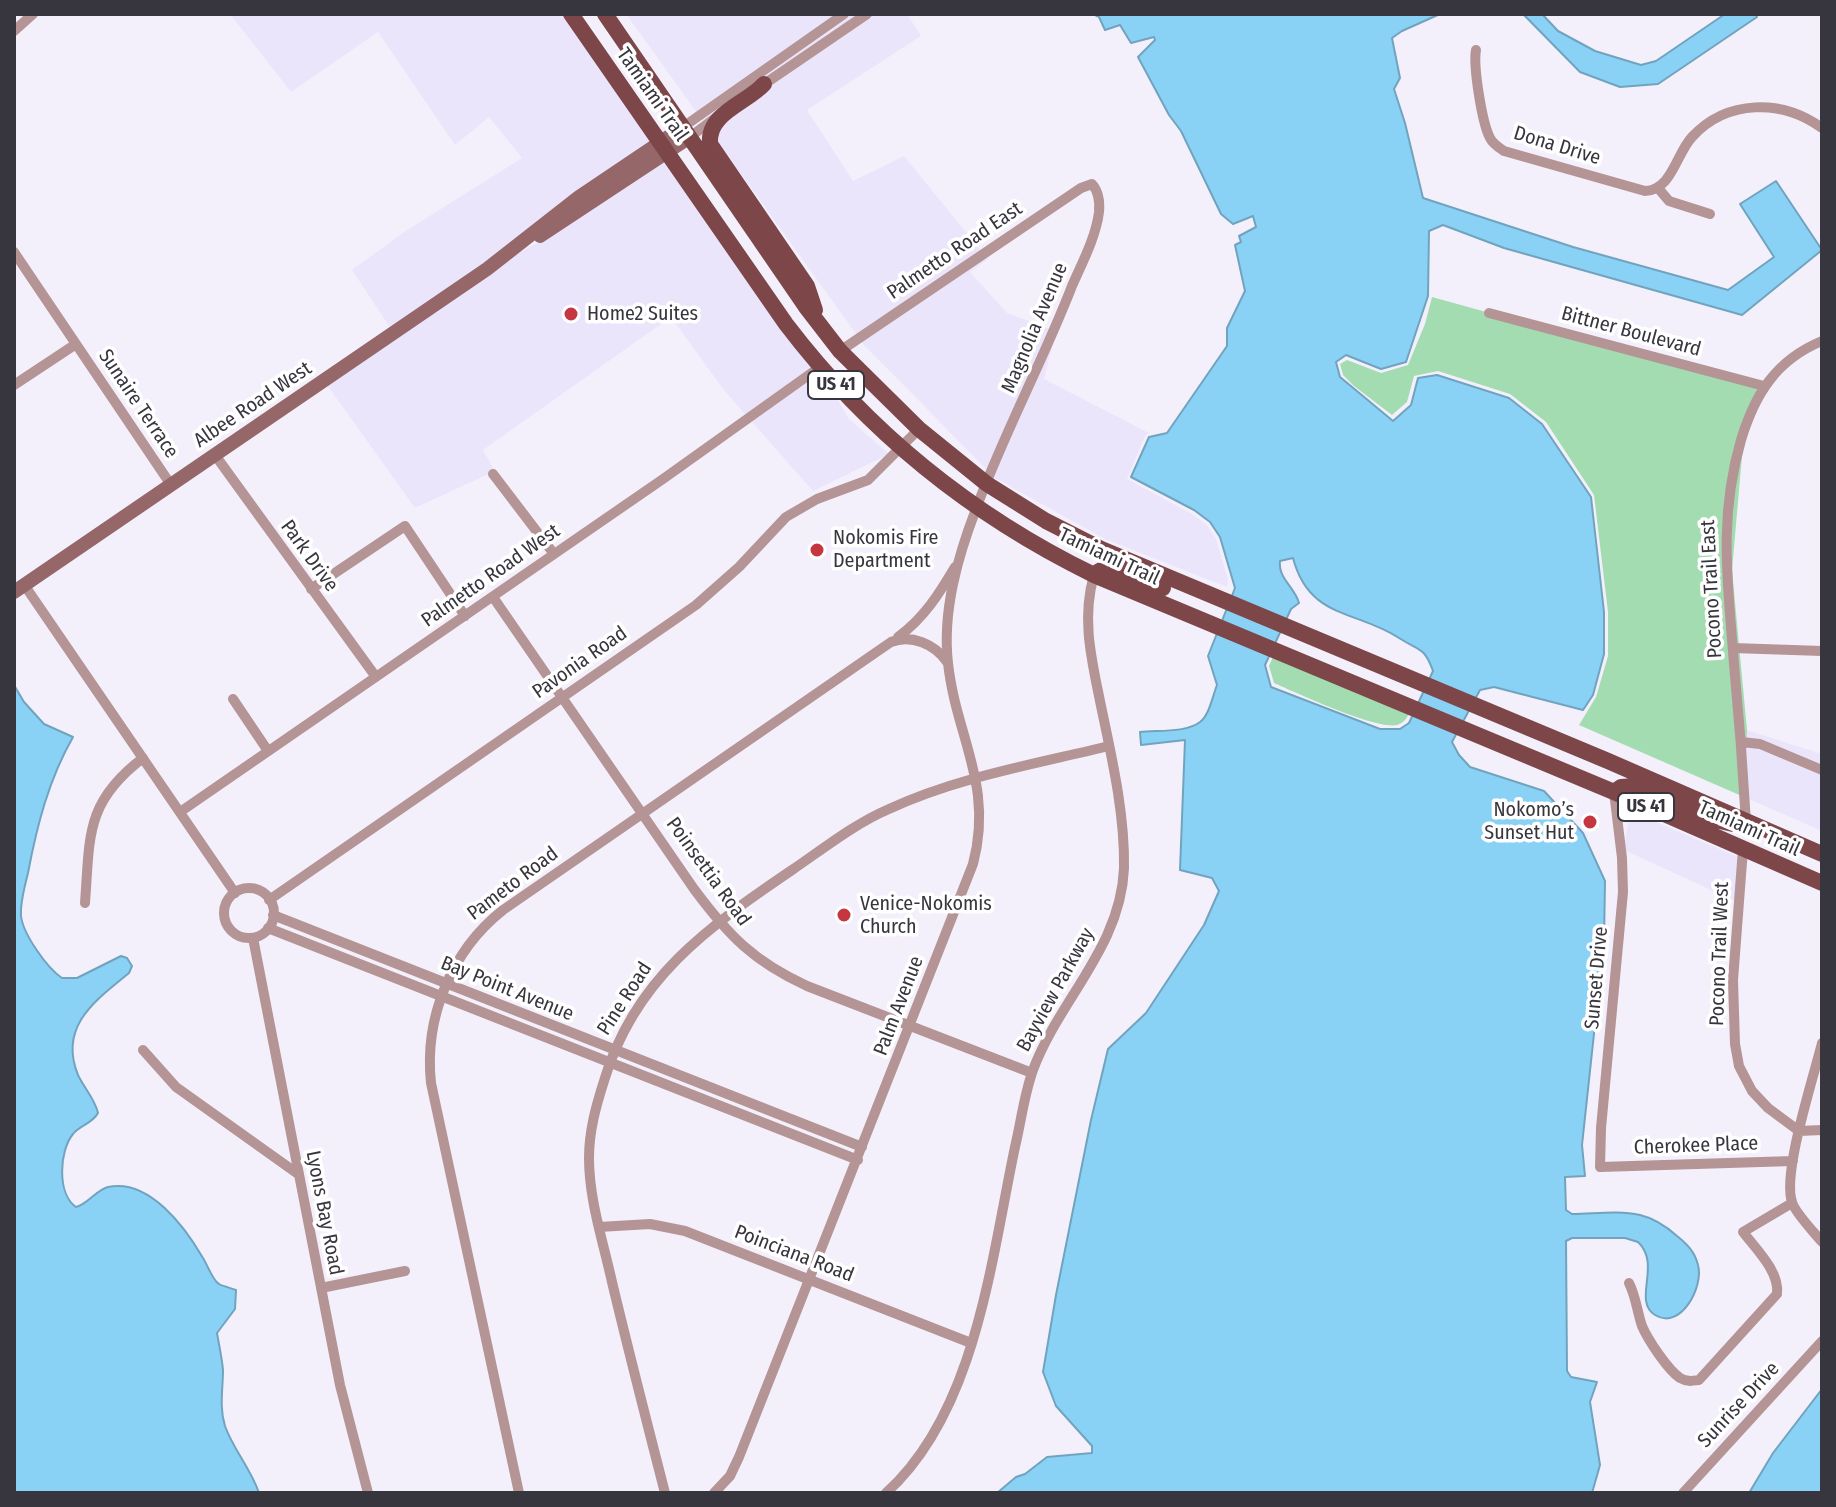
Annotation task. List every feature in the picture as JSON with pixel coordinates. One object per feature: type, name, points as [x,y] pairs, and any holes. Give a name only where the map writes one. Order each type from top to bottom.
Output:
[{"type":"main road","name":"Tamiami Trail","points":[[571,14],[786,324],[820,367],[867,419],[901,450],[976,508],[1035,545],[1094,575],[1614,792],[1822,883]]},
{"type":"main road","name":"Tamiami Trail","points":[[605,14],[840,351],[919,429],[987,484],[1075,537],[1822,854]]},
{"type":"main road","points":[[764,84],[718,119],[710,131],[710,144],[807,286],[818,323]]},
{"type":"main road","points":[[1094,575],[1103,568],[1113,567],[1202,602],[1227,603]]},
{"type":"main road","points":[[1614,792],[1621,787],[1635,786],[1711,819],[1728,824],[1746,822]]},
{"type":"street","points":[[14,31],[33,14]]},
{"type":"street","points":[[686,132],[844,14]]},
{"type":"street","points":[[686,132],[867,14]]},
{"type":"street","name":"Dona Drive","points":[[1476,50],[1474,63],[1488,134],[1496,146],[1504,151],[1645,191],[1658,188],[1669,201],[1710,214]]},
{"type":"street","points":[[1658,188],[1669,177],[1691,138],[1726,114],[1751,107],[1779,108],[1797,113],[1822,128]]},
{"type":"street","name":"Albee Road West","points":[[20,589],[514,250],[569,204],[686,132]]},
{"type":"street","name":"Palmetto Road East","points":[[840,351],[1081,188],[1092,184]]},
{"type":"street","name":"Magnolia Avenue","points":[[976,508],[1055,332],[1096,226],[1099,195],[1092,184]]},
{"type":"street","name":"Sunaire Terrace","points":[[14,252],[171,485]]},
{"type":"street","name":"Bittner Boulevard","points":[[1489,313],[1764,386]]},
{"type":"street","name":"Pocono Trail East","points":[[1746,822],[1725,552],[1726,507],[1745,426],[1764,386],[1781,366],[1822,341]]},
{"type":"street","name":"Sunaire Terrace","points":[[14,385],[76,344]]},
{"type":"street","name":"Palmetto Road West","points":[[180,812],[820,367]]},
{"type":"street","name":"Pavonia Road","points":[[269,900],[709,594],[786,517],[817,499],[868,480],[919,429]]},
{"type":"street","name":"Park Drive","points":[[215,455],[376,677]]},
{"type":"street","points":[[493,474],[554,554]]},
{"type":"street","name":"Palm Avenue","points":[[714,1493],[730,1476],[739,1457],[858,1160],[976,851],[980,811],[977,779],[948,664],[949,610],[959,562],[976,508]]},
{"type":"street","points":[[311,589],[405,526],[465,616]]},
{"type":"street","name":"Pameto Road","points":[[519,1493],[431,1083],[431,1031],[446,984],[467,946],[491,919],[891,642],[924,614],[959,562]]},
{"type":"street","name":"Bayview Parkway","points":[[886,1493],[930,1442],[944,1414],[971,1343],[1032,1073],[1108,936],[1118,908],[1123,880],[1123,850],[1109,746],[1087,630],[1087,600],[1094,575]]},
{"type":"street","points":[[20,589],[143,758],[235,893]]},
{"type":"street","name":"Poinsettia Road","points":[[493,597],[718,922],[740,945],[780,974],[1032,1073]]},
{"type":"street","points":[[891,642],[901,638],[914,639],[935,649],[948,664]]},
{"type":"street","points":[[1733,648],[1822,651]]},
{"type":"street","points":[[233,699],[268,751]]},
{"type":"street","points":[[1741,742],[1760,744],[1822,770]]},
{"type":"street","name":"Pine Road","points":[[665,1493],[590,1183],[589,1154],[596,1107],[613,1051],[657,980],[687,948],[718,922],[844,835],[886,810],[977,779],[1109,746]]},
{"type":"street","points":[[85,903],[89,843],[99,805],[113,784],[143,758]]},
{"type":"street","name":"Sunset Drive","points":[[1600,1167],[1623,892],[1614,792]]},
{"type":"street","name":"Pocono Trail West","points":[[1743,849],[1733,980],[1736,1056],[1744,1077],[1759,1100],[1799,1131]]},
{"type":"street","points":[[242,889],[257,890],[269,900],[273,915],[268,928],[253,938],[238,936],[227,926],[224,912],[229,898],[235,893],[242,889]]},
{"type":"street","name":"Bay Point Avenue","points":[[273,915],[862,1147]]},
{"type":"street","name":"Bay Point Avenue","points":[[268,928],[858,1160]]},
{"type":"street","name":"Lyons Bay Road","points":[[253,938],[340,1385],[368,1493]]},
{"type":"street","points":[[1822,1043],[1793,1161],[1792,1203],[1822,1242]]},
{"type":"street","points":[[143,1050],[176,1087],[298,1174]]},
{"type":"street","points":[[1799,1131],[1822,1130]]},
{"type":"street","name":"Cherokee Place","points":[[1600,1167],[1793,1161]]},
{"type":"street","points":[[1629,1283],[1635,1294],[1642,1325],[1652,1344],[1677,1376],[1688,1381],[1699,1380],[1777,1294],[1778,1286],[1772,1271],[1743,1232],[1792,1203]]},
{"type":"street","name":"Poinciana Road","points":[[599,1227],[650,1224],[674,1228],[971,1343]]},
{"type":"street","points":[[321,1288],[405,1271]]},
{"type":"street","name":"Sunrise Drive","points":[[1683,1493],[1822,1341]]},
{"type":"shaded area","points":[[230,14],[565,14],[653,140],[511,246],[391,329],[352,270],[404,232],[522,158],[489,117],[455,145],[378,32],[291,92]]},
{"type":"shaded area","points":[[626,14],[907,14],[921,36],[807,110],[853,181],[904,156],[988,259],[970,272],[1007,313],[1056,331],[1044,379],[1149,433],[1127,479],[1207,525],[1216,539],[1228,579],[1227,587],[1105,539],[995,478],[864,345]]},
{"type":"shaded area","points":[[666,159],[828,383],[849,419],[889,454],[813,491],[723,389],[671,317],[483,450],[495,471],[415,508],[327,385],[517,254]]},
{"type":"shaded area","points":[[1747,730],[1822,754],[1822,831],[1744,797]]},
{"type":"shaded area","points":[[1630,811],[1748,861],[1737,902],[1624,850]]},
{"type":"green space","points":[[1432,297],[1758,387],[1742,456],[1732,570],[1747,730],[1744,797],[1579,725],[1596,697],[1608,656],[1608,612],[1594,495],[1546,422],[1510,394],[1438,371],[1414,376],[1407,402],[1392,415],[1343,375],[1340,364],[1347,360],[1381,373],[1408,365]]},
{"type":"green space","points":[[1273,657],[1410,712],[1402,723],[1387,725],[1336,710],[1274,683],[1269,666]]},
{"type":"water","points":[[1093,14],[1440,14],[1392,38],[1400,78],[1394,89],[1423,198],[1573,247],[1728,290],[1774,257],[1740,204],[1776,181],[1822,250],[1742,315],[1504,248],[1443,225],[1429,231],[1428,296],[1406,362],[1381,369],[1346,355],[1336,362],[1340,377],[1393,421],[1411,405],[1418,378],[1437,375],[1509,398],[1542,424],[1591,497],[1604,612],[1604,654],[1593,695],[1583,710],[1494,687],[1480,690],[1452,742],[1470,767],[1544,791],[1583,833],[1605,881],[1604,941],[1582,1145],[1585,1176],[1565,1177],[1566,1210],[1572,1214],[1623,1213],[1650,1218],[1684,1242],[1693,1252],[1698,1265],[1697,1284],[1688,1304],[1674,1317],[1665,1318],[1655,1315],[1646,1300],[1648,1261],[1638,1242],[1625,1238],[1572,1238],[1566,1241],[1567,1371],[1571,1377],[1597,1382],[1590,1402],[1600,1465],[1592,1493],[997,1493],[1047,1457],[1092,1453],[1092,1446],[1056,1406],[1043,1372],[1091,1120],[1108,1049],[1146,1013],[1204,925],[1219,891],[1212,878],[1180,870],[1185,740],[1141,745],[1140,732],[1187,728],[1206,715],[1217,685],[1208,656],[1235,588],[1220,537],[1210,522],[1194,510],[1131,477],[1149,437],[1167,433],[1227,346],[1227,328],[1245,291],[1235,245],[1241,242],[1239,236],[1256,227],[1253,216],[1233,224],[1221,214],[1181,131],[1138,57],[1155,40],[1154,37],[1131,43],[1120,25],[1105,30],[1099,17]],"holes":[[[1293,558],[1300,578],[1322,603],[1383,629],[1427,657],[1433,671],[1409,723],[1400,729],[1380,729],[1271,687],[1265,665],[1291,609],[1299,603],[1284,578],[1280,561]]]},
{"type":"water","points":[[1523,14],[1542,14],[1558,31],[1595,51],[1641,65],[1656,61],[1725,14],[1755,14],[1757,17],[1658,84],[1620,87],[1580,72]]},
{"type":"water","points":[[14,685],[24,702],[44,724],[73,737],[51,786],[35,837],[21,905],[26,932],[43,959],[62,978],[77,978],[121,956],[127,958],[132,966],[129,973],[93,1004],[77,1028],[73,1058],[78,1075],[98,1113],[68,1141],[63,1161],[63,1183],[70,1201],[76,1207],[108,1187],[123,1186],[151,1197],[176,1220],[217,1282],[236,1290],[235,1309],[217,1333],[223,1370],[222,1412],[228,1434],[259,1493],[14,1493]]},
{"type":"water","points":[[1822,1389],[1822,1493],[1749,1493],[1773,1453]]},
{"type":"place","name":"Home2 Suites","points":[[571,314]]},
{"type":"place","name":"Nokomis Fire Department","points":[[817,550]]},
{"type":"place","name":"Nokomo’s Sunset Hut","points":[[1590,822]]},
{"type":"place","name":"Venice-Nokomis Church","points":[[844,915]]}]
